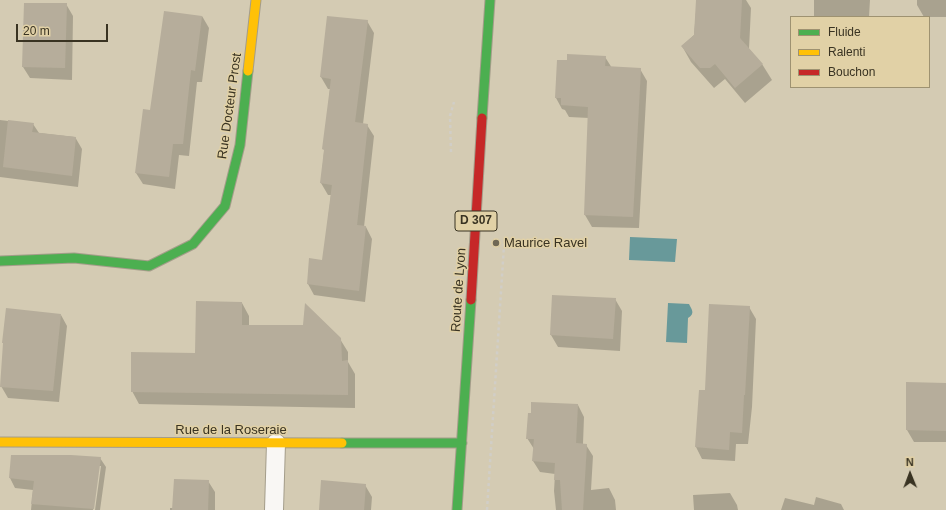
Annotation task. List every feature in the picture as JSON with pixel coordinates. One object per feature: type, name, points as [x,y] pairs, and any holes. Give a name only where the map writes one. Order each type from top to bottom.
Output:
[{"type":"street","name":"Rue Docteur Prost","points":[[0,261],[74,258],[149,266],[193,244],[225,206],[240,146],[256,0]]},
{"type":"street","name":"Route de Lyon","points":[[458,510],[490,0]]},
{"type":"street","name":"Rue de la Roseraie","points":[[0,442],[462,443]]},
{"type":"lane","points":[[274,510],[276,443]]},
{"type":"water","points":[[630,237],[677,239],[675,262],[629,260]]},
{"type":"water","points":[[668,303],[689,304],[692,309],[692,314],[688,318],[687,343],[666,342]]},
{"type":"building","points":[[696,0],[742,0],[740,38],[763,64],[735,88],[715,64],[710,68],[700,68],[681,46],[694,35]]},
{"type":"building","points":[[24,3],[67,3],[65,68],[22,67]]},
{"type":"building","points":[[164,11],[202,16],[195,71],[191,70],[183,144],[173,144],[169,177],[135,173],[143,109],[150,110]]},
{"type":"building","points":[[327,16],[368,20],[355,122],[368,124],[357,225],[366,226],[359,291],[307,284],[309,258],[322,260],[332,185],[320,183],[324,150],[322,149],[331,79],[320,77]]},
{"type":"building","points":[[567,54],[606,56],[605,66],[641,68],[633,217],[584,215],[588,107],[561,105],[561,98],[555,98],[557,60],[567,60]]},
{"type":"building","points":[[8,120],[34,123],[32,132],[76,137],[72,176],[3,167]]},
{"type":"building","points":[[552,295],[616,298],[613,339],[550,335]]},
{"type":"building","points":[[196,301],[242,302],[242,325],[303,325],[305,303],[341,338],[342,361],[348,360],[348,395],[131,392],[131,352],[195,353]]},
{"type":"building","points":[[709,304],[750,306],[742,433],[730,432],[729,450],[695,447],[699,390],[705,390]]},
{"type":"building","points":[[6,308],[61,314],[53,391],[0,387],[2,343]]},
{"type":"building","points":[[906,382],[946,383],[946,431],[906,430]]},
{"type":"building","points":[[531,402],[578,404],[576,443],[587,444],[583,510],[562,510],[560,480],[554,480],[555,463],[532,461],[534,439],[526,439],[528,413],[531,413]]},
{"type":"building","points":[[11,455],[71,455],[101,457],[94,509],[31,504],[34,481],[9,478]]},
{"type":"building","points":[[174,479],[209,480],[208,510],[172,510]]},
{"type":"building","points":[[321,480],[366,484],[364,510],[319,510]]},
{"type":"traffic: fast","points":[[482,118],[490,0]]},
{"type":"traffic: fast","points":[[0,261],[74,258],[149,266],[193,244],[225,206],[240,145],[248,71]]},
{"type":"traffic: fast","points":[[457,510],[471,300]]},
{"type":"traffic: fast","points":[[342,443],[462,443]]},
{"type":"traffic: slow","points":[[248,71],[256,0]]},
{"type":"traffic: slow","points":[[0,442],[342,443]]},
{"type":"traffic: jam","points":[[471,300],[482,118]]},
{"type":"place","name":"Maurice Ravel","points":[[496,243]]}]
